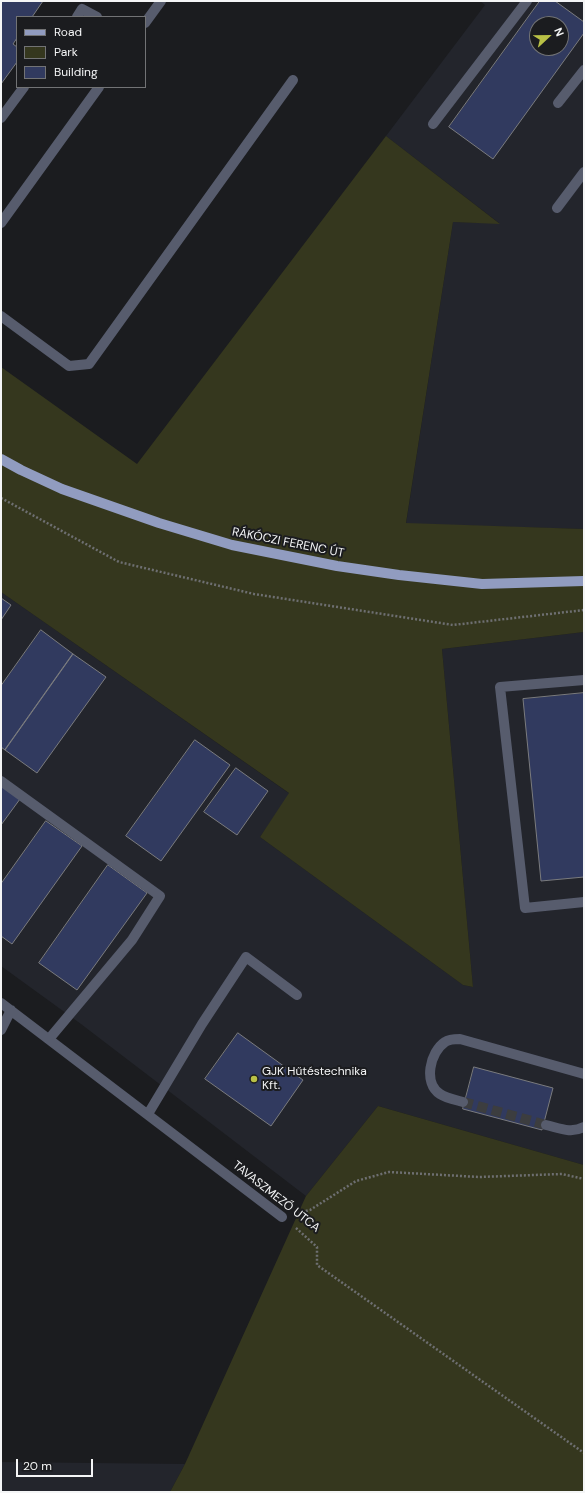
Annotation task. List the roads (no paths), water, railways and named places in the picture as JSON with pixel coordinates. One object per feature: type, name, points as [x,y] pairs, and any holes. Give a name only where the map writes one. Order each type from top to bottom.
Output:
[{"type":"main road","name":"RÁKÓCZI FERENC ÚT","points":[[1,459],[62,489],[159,523],[232,546],[337,566],[399,575],[482,584],[584,581]]},
{"type":"street","points":[[146,22],[161,1]]},
{"type":"street","points":[[433,124],[527,1]]},
{"type":"street","points":[[78,16],[82,9],[95,16]]},
{"type":"street","points":[[558,104],[584,70]]},
{"type":"street","points":[[1,316],[69,366],[90,364],[293,80]]},
{"type":"street","points":[[1,118],[23,88]]},
{"type":"street","points":[[1,223],[98,88]]},
{"type":"street","points":[[557,208],[584,172]]},
{"type":"street","points":[[584,680],[500,687],[525,908],[584,902]]},
{"type":"street","points":[[1,781],[160,896],[132,940],[49,1039]]},
{"type":"street","points":[[148,1114],[202,1024],[246,957],[297,995]]},
{"type":"street","name":"TAVASZMEZŐ UTCA","points":[[1,1002],[282,1217]]},
{"type":"street","points":[[1,1030],[11,1010]]},
{"type":"street","points":[[463,1102],[439,1094],[431,1081],[431,1063],[439,1047],[453,1039],[460,1039],[584,1074]]},
{"type":"street","points":[[546,1125],[570,1131],[578,1130],[584,1127]]},
{"type":"tunnel","points":[[463,1102],[546,1125]]},
{"type":"place","name":"GJK Hűtéstechnika Kft.","points":[[254,1079]]}]
